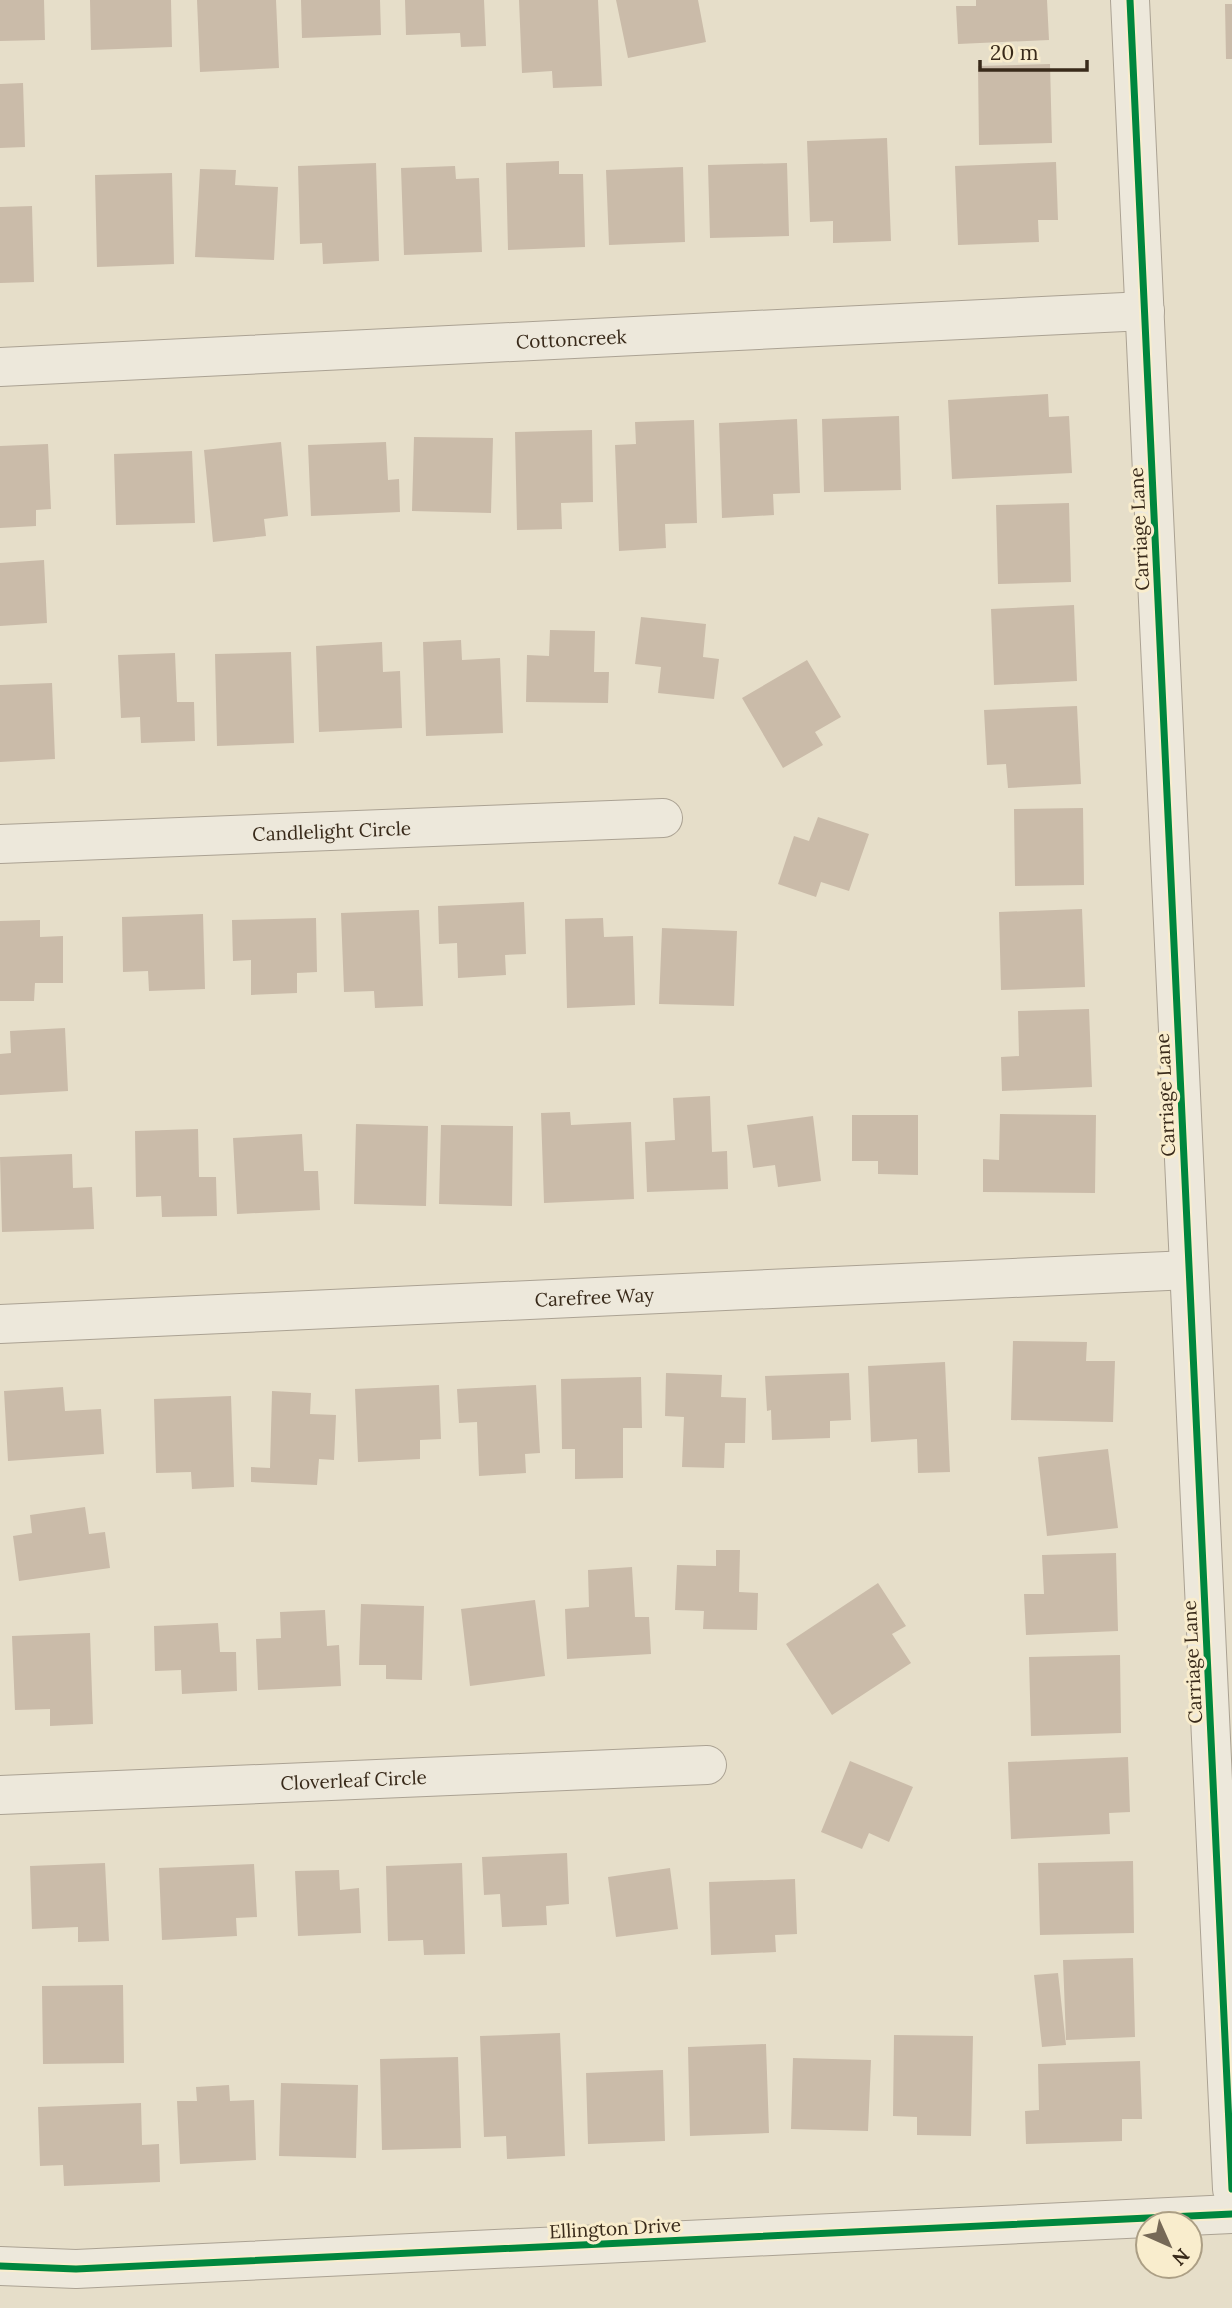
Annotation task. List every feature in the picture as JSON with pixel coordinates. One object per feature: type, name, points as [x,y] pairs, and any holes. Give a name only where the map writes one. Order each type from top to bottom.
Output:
[{"type":"street","name":"Carriage Lane","points":[[1130,0],[1232,2189]]},
{"type":"street","name":"Cottoncreek","points":[[0,367],[1145,311]]},
{"type":"street","name":"Candlelight Circle","points":[[0,844],[663,818]]},
{"type":"street","name":"Carefree Way","points":[[0,1324],[1189,1270]]},
{"type":"street","name":"Cloverleaf Circle","points":[[0,1795],[706,1765]]},
{"type":"street","name":"Ellington Drive","points":[[0,2266],[90,2268],[1232,2214]]},
{"type":"building","points":[[0,0],[44,0],[45,40],[0,41]]},
{"type":"building","points":[[90,0],[171,0],[172,47],[91,50]]},
{"type":"building","points":[[197,0],[276,0],[279,68],[200,72]]},
{"type":"building","points":[[301,0],[380,0],[381,35],[302,38]]},
{"type":"building","points":[[405,0],[484,0],[486,46],[461,47],[460,33],[406,35]]},
{"type":"building","points":[[519,0],[598,0],[602,86],[553,88],[552,71],[522,73]]},
{"type":"building","points":[[616,0],[698,0],[706,42],[628,58]]},
{"type":"building","points":[[976,0],[1047,0],[1049,40],[958,44],[956,6],[976,6]]},
{"type":"building","points":[[1225,4],[1232,4],[1232,59],[1226,59]]},
{"type":"building","points":[[1050,64],[1052,143],[979,145],[978,66]]},
{"type":"building","points":[[23,83],[25,147],[0,148],[0,84]]},
{"type":"building","points":[[887,138],[891,241],[833,243],[833,221],[810,222],[807,141]]},
{"type":"building","points":[[559,161],[559,174],[583,174],[585,247],[508,250],[506,163]]},
{"type":"building","points":[[1056,162],[1058,220],[1038,220],[1039,242],[958,245],[955,166]]},
{"type":"building","points":[[376,163],[379,261],[323,264],[322,243],[300,244],[298,166]]},
{"type":"building","points":[[787,163],[789,236],[710,238],[708,165]]},
{"type":"building","points":[[455,166],[456,179],[479,178],[482,252],[404,255],[401,168]]},
{"type":"building","points":[[683,167],[685,242],[609,245],[606,170]]},
{"type":"building","points":[[200,169],[236,170],[235,185],[278,187],[274,260],[195,257]]},
{"type":"building","points":[[172,173],[174,264],[97,267],[95,175]]},
{"type":"building","points":[[32,206],[34,282],[0,283],[0,207]]},
{"type":"building","points":[[1048,394],[1049,417],[1069,416],[1072,473],[952,479],[948,400]]},
{"type":"building","points":[[899,416],[901,490],[824,492],[822,419]]},
{"type":"building","points":[[797,419],[800,493],[773,494],[774,515],[722,518],[719,423]]},
{"type":"building","points":[[694,420],[697,523],[665,524],[666,548],[619,551],[615,445],[636,444],[635,422]]},
{"type":"building","points":[[592,430],[593,502],[561,503],[562,529],[517,530],[515,432]]},
{"type":"building","points":[[414,437],[493,438],[491,513],[412,511]]},
{"type":"building","points":[[281,442],[288,516],[264,519],[266,536],[213,542],[204,450]]},
{"type":"building","points":[[386,442],[388,480],[399,479],[400,512],[311,516],[308,445]]},
{"type":"building","points":[[48,444],[51,509],[36,510],[36,526],[0,528],[0,446]]},
{"type":"building","points":[[192,451],[195,523],[116,525],[114,454]]},
{"type":"building","points":[[1069,503],[1071,582],[998,584],[996,505]]},
{"type":"building","points":[[44,560],[47,623],[0,626],[0,563]]},
{"type":"building","points":[[1074,605],[1077,681],[994,685],[991,609]]},
{"type":"building","points":[[641,617],[706,624],[703,657],[719,659],[714,699],[658,693],[661,667],[635,664]]},
{"type":"building","points":[[550,630],[595,631],[594,672],[609,672],[608,703],[526,702],[527,655],[549,656]]},
{"type":"building","points":[[461,640],[462,660],[500,658],[503,733],[426,736],[423,642]]},
{"type":"building","points":[[382,642],[383,672],[400,671],[402,728],[319,732],[316,646]]},
{"type":"building","points":[[291,652],[294,743],[217,746],[215,654]]},
{"type":"building","points":[[175,653],[177,702],[194,702],[195,741],[141,743],[140,717],[121,718],[118,655]]},
{"type":"building","points":[[807,660],[841,717],[815,732],[823,745],[783,768],[742,698]]},
{"type":"building","points":[[52,683],[55,759],[0,762],[0,685]]},
{"type":"building","points":[[1077,706],[1081,784],[1008,788],[1006,764],[987,765],[984,710]]},
{"type":"building","points":[[1083,808],[1084,885],[1015,886],[1014,809]]},
{"type":"building","points":[[818,817],[869,834],[849,891],[821,882],[816,897],[778,884],[794,836],[809,841]]},
{"type":"building","points":[[524,902],[526,954],[505,955],[506,975],[458,978],[457,943],[439,944],[438,906]]},
{"type":"building","points":[[1082,909],[1085,987],[1001,990],[999,912]]},
{"type":"building","points":[[419,910],[423,1006],[375,1008],[374,991],[344,992],[341,913]]},
{"type":"building","points":[[203,914],[205,989],[149,991],[148,971],[123,972],[122,917]]},
{"type":"building","points":[[316,918],[317,972],[297,973],[297,993],[251,995],[251,960],[233,961],[232,920]]},
{"type":"building","points":[[603,918],[604,937],[633,936],[635,1005],[567,1008],[565,919]]},
{"type":"building","points":[[40,920],[40,937],[63,936],[63,983],[35,983],[34,1001],[0,1001],[0,921]]},
{"type":"building","points":[[662,928],[737,931],[734,1006],[659,1004]]},
{"type":"building","points":[[1089,1009],[1092,1087],[1002,1091],[1001,1057],[1019,1056],[1018,1011]]},
{"type":"building","points":[[65,1028],[68,1091],[0,1095],[0,1054],[11,1053],[10,1031]]},
{"type":"building","points":[[710,1096],[712,1152],[727,1151],[728,1189],[647,1192],[645,1142],[675,1140],[673,1098]]},
{"type":"building","points":[[570,1112],[571,1125],[631,1122],[634,1199],[544,1203],[541,1113]]},
{"type":"building","points":[[1000,1114],[1096,1115],[1095,1193],[983,1192],[983,1159],[999,1160]]},
{"type":"building","points":[[852,1115],[918,1115],[918,1175],[878,1174],[878,1161],[852,1161]]},
{"type":"building","points":[[813,1116],[821,1181],[778,1187],[775,1165],[753,1168],[747,1125]]},
{"type":"building","points":[[356,1124],[428,1126],[426,1206],[354,1204]]},
{"type":"building","points":[[441,1125],[513,1126],[512,1206],[439,1204]]},
{"type":"building","points":[[198,1129],[199,1177],[216,1177],[217,1216],[162,1217],[161,1196],[136,1197],[135,1131]]},
{"type":"building","points":[[302,1134],[304,1171],[318,1171],[320,1210],[237,1214],[233,1138]]},
{"type":"building","points":[[72,1154],[73,1188],[92,1187],[94,1229],[2,1232],[0,1157]]},
{"type":"building","points":[[1013,1341],[1087,1342],[1086,1361],[1115,1361],[1113,1422],[1011,1420]]},
{"type":"building","points":[[945,1362],[950,1472],[918,1473],[917,1439],[871,1442],[868,1366]]},
{"type":"building","points":[[666,1373],[722,1375],[721,1397],[746,1398],[745,1443],[725,1443],[724,1468],[682,1467],[684,1417],[665,1416]]},
{"type":"building","points":[[849,1373],[851,1420],[830,1421],[830,1438],[772,1440],[771,1410],[767,1411],[765,1376]]},
{"type":"building","points":[[641,1377],[642,1428],[623,1428],[623,1478],[575,1479],[575,1449],[562,1449],[561,1379]]},
{"type":"building","points":[[439,1385],[441,1439],[420,1440],[420,1459],[358,1462],[355,1389]]},
{"type":"building","points":[[536,1385],[540,1453],[525,1454],[526,1473],[479,1476],[477,1422],[459,1423],[457,1389]]},
{"type":"building","points":[[63,1387],[65,1411],[101,1409],[104,1454],[8,1461],[4,1391]]},
{"type":"building","points":[[272,1391],[311,1393],[310,1414],[336,1415],[334,1460],[319,1459],[317,1485],[251,1482],[251,1467],[270,1468]]},
{"type":"building","points":[[231,1396],[234,1487],[192,1489],[191,1472],[156,1473],[154,1399]]},
{"type":"building","points":[[1108,1449],[1118,1528],[1047,1536],[1038,1457]]},
{"type":"building","points":[[85,1507],[89,1534],[105,1532],[110,1568],[19,1581],[13,1536],[32,1533],[30,1515]]},
{"type":"building","points":[[716,1550],[740,1550],[739,1592],[758,1593],[757,1630],[703,1629],[704,1611],[675,1610],[677,1565],[716,1566]]},
{"type":"building","points":[[1116,1553],[1118,1631],[1026,1635],[1024,1594],[1044,1594],[1042,1555]]},
{"type":"building","points":[[632,1567],[635,1617],[649,1617],[651,1654],[567,1659],[565,1609],[589,1607],[588,1570]]},
{"type":"building","points":[[878,1583],[906,1626],[892,1634],[911,1663],[832,1715],[786,1644]]},
{"type":"building","points":[[535,1600],[545,1676],[470,1686],[461,1609]]},
{"type":"building","points":[[361,1604],[424,1606],[422,1680],[386,1679],[386,1665],[359,1665]]},
{"type":"building","points":[[325,1610],[327,1646],[339,1645],[341,1686],[258,1690],[256,1639],[281,1638],[280,1612]]},
{"type":"building","points":[[218,1623],[220,1652],[236,1652],[237,1691],[182,1694],[181,1670],[155,1671],[154,1626]]},
{"type":"building","points":[[90,1633],[93,1724],[50,1726],[50,1709],[15,1710],[12,1636]]},
{"type":"building","points":[[1120,1655],[1121,1733],[1031,1736],[1029,1657]]},
{"type":"building","points":[[1128,1757],[1130,1812],[1109,1813],[1110,1834],[1011,1839],[1008,1762]]},
{"type":"building","points":[[850,1761],[913,1787],[889,1842],[869,1833],[862,1849],[821,1832]]},
{"type":"building","points":[[567,1853],[569,1904],[546,1906],[547,1925],[502,1927],[500,1894],[484,1895],[482,1857]]},
{"type":"building","points":[[1133,1861],[1134,1933],[1040,1935],[1038,1863]]},
{"type":"building","points":[[105,1863],[109,1941],[78,1942],[78,1927],[32,1929],[30,1866]]},
{"type":"building","points":[[462,1863],[465,1954],[424,1955],[423,1940],[388,1941],[386,1866]]},
{"type":"building","points":[[254,1864],[257,1917],[236,1918],[237,1936],[162,1940],[159,1868]]},
{"type":"building","points":[[670,1868],[678,1929],[616,1937],[608,1877]]},
{"type":"building","points":[[339,1870],[340,1890],[359,1888],[361,1933],[298,1936],[295,1871]]},
{"type":"building","points":[[795,1879],[797,1934],[775,1935],[776,1952],[711,1955],[709,1882]]},
{"type":"building","points":[[1133,1958],[1135,2037],[1066,2040],[1063,1960]]},
{"type":"building","points":[[1058,1973],[1066,2045],[1042,2047],[1034,1975]]},
{"type":"building","points":[[123,1985],[124,2063],[43,2064],[42,1986]]},
{"type":"building","points":[[560,2033],[565,2156],[507,2159],[506,2136],[484,2137],[480,2036]]},
{"type":"building","points":[[894,2035],[973,2036],[971,2136],[917,2135],[917,2117],[893,2116]]},
{"type":"building","points":[[766,2044],[769,2133],[690,2136],[688,2047]]},
{"type":"building","points":[[458,2057],[461,2148],[382,2150],[380,2059]]},
{"type":"building","points":[[793,2058],[871,2060],[868,2131],[791,2129]]},
{"type":"building","points":[[1140,2061],[1142,2119],[1122,2119],[1122,2141],[1026,2144],[1025,2111],[1039,2110],[1038,2064]]},
{"type":"building","points":[[663,2070],[665,2141],[588,2144],[586,2073]]},
{"type":"building","points":[[281,2083],[358,2085],[356,2158],[279,2156]]},
{"type":"building","points":[[229,2085],[230,2101],[254,2100],[256,2160],[180,2164],[177,2101],[197,2101],[196,2087]]},
{"type":"building","points":[[141,2103],[142,2145],[159,2144],[160,2182],[64,2186],[63,2165],[40,2166],[38,2107]]},
{"type":"cycle path","points":[[1130,0],[1232,2189]]},
{"type":"cycle path","points":[[0,2266],[76,2269],[1232,2214]]}]
